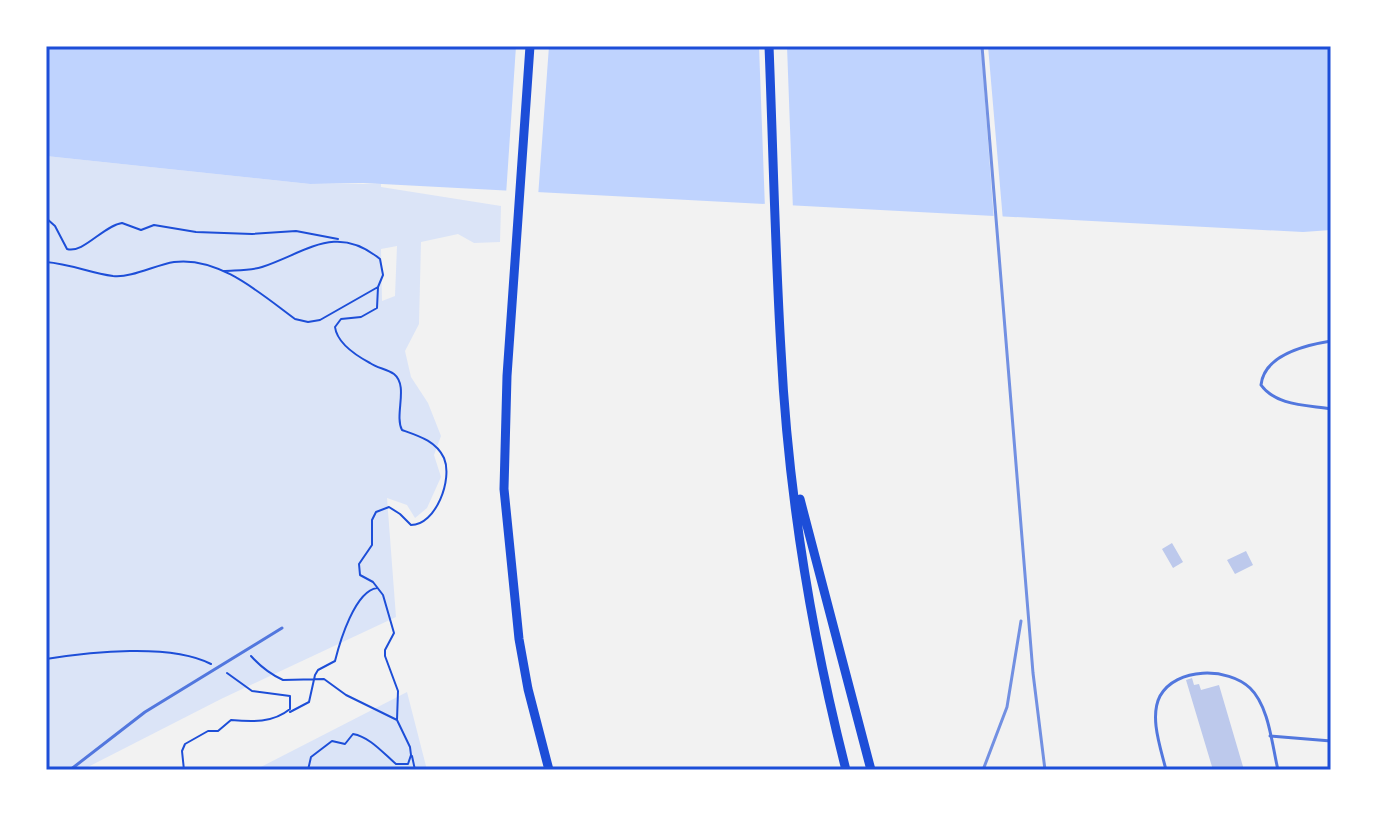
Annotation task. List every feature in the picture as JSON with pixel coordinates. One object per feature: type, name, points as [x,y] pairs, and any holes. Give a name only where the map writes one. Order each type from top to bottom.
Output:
[{"type":"highway","points":[[530,46],[504,457],[507,531],[519,639],[549,770]]},
{"type":"highway","points":[[769,46],[781,352],[791,466],[804,569],[846,770]]},
{"type":"highway","points":[[791,466],[871,770]]},
{"type":"lane","points":[[1331,341],[1283,357],[1262,374],[1261,385],[1277,399],[1331,409]]},
{"type":"lane","points":[[70,770],[145,712],[282,628]]},
{"type":"lane","points":[[1166,770],[1156,715],[1160,697],[1169,686],[1184,677],[1200,673],[1218,673],[1250,687],[1261,703],[1278,770]]},
{"type":"lane","points":[[1270,736],[1331,741]]},
{"type":"path","points":[[46,218],[55,226],[67,249],[73,251],[79,250],[95,235],[122,223],[141,230],[154,225],[196,232],[252,234],[296,231],[367,248],[380,259],[383,275],[378,287],[377,308],[361,317],[341,319],[335,327],[336,333],[343,343],[370,363],[394,374],[400,382],[399,424],[402,430],[425,438],[434,445],[443,456],[446,468],[441,495],[428,518],[420,524],[411,525],[389,507],[376,512],[372,520],[372,545],[358,570],[363,578],[378,588],[392,622],[394,633],[385,650],[398,691],[398,721],[407,739],[415,770]]},
{"type":"path","points":[[223,271],[259,268],[306,248],[340,240]]},
{"type":"path","points":[[46,262],[70,264],[116,277],[175,262],[201,262],[223,271],[295,319],[308,322],[320,320],[378,287]]},
{"type":"path","points":[[286,713],[309,702],[314,678],[318,670],[335,661],[357,603],[368,590],[378,588]]},
{"type":"path","points":[[244,652],[283,680],[324,679],[346,695],[398,721]]},
{"type":"path","points":[[308,770],[311,757],[332,741],[345,744],[353,734],[359,734],[396,764],[408,764],[411,755]]},
{"type":"shaded area","points":[[46,156],[310,184],[381,184],[381,187],[501,206],[500,242],[474,243],[458,234],[421,242],[419,324],[405,351],[411,377],[428,403],[441,436],[434,455],[441,477],[427,508],[415,518],[407,505],[387,498],[396,617],[221,699],[82,770],[46,770]],"holes":[[[397,246],[395,296],[382,301],[381,249]]]},
{"type":"shaded area","points":[[407,692],[427,770],[255,770]]},
{"type":"water","points":[[46,46],[1331,46],[1331,230],[1303,232],[363,183],[310,184],[46,156]]},
{"type":"pier","points":[[516,46],[549,46],[538,197],[506,195]]},
{"type":"pier","points":[[759,46],[787,46],[793,210],[765,209]]},
{"type":"pier","points":[[981,46],[988,46],[1003,221],[994,221]]},
{"type":"building","points":[[1172,543],[1183,562],[1173,568],[1162,549]]},
{"type":"building","points":[[1246,551],[1253,565],[1235,574],[1227,560]]},
{"type":"building","points":[[1192,678],[1194,685],[1199,684],[1201,690],[1219,685],[1244,770],[1213,770],[1186,680]]},
{"type":"railway","points":[[982,46],[1033,673],[1045,770]]},
{"type":"railway","points":[[983,770],[1007,707],[1021,621]]}]
